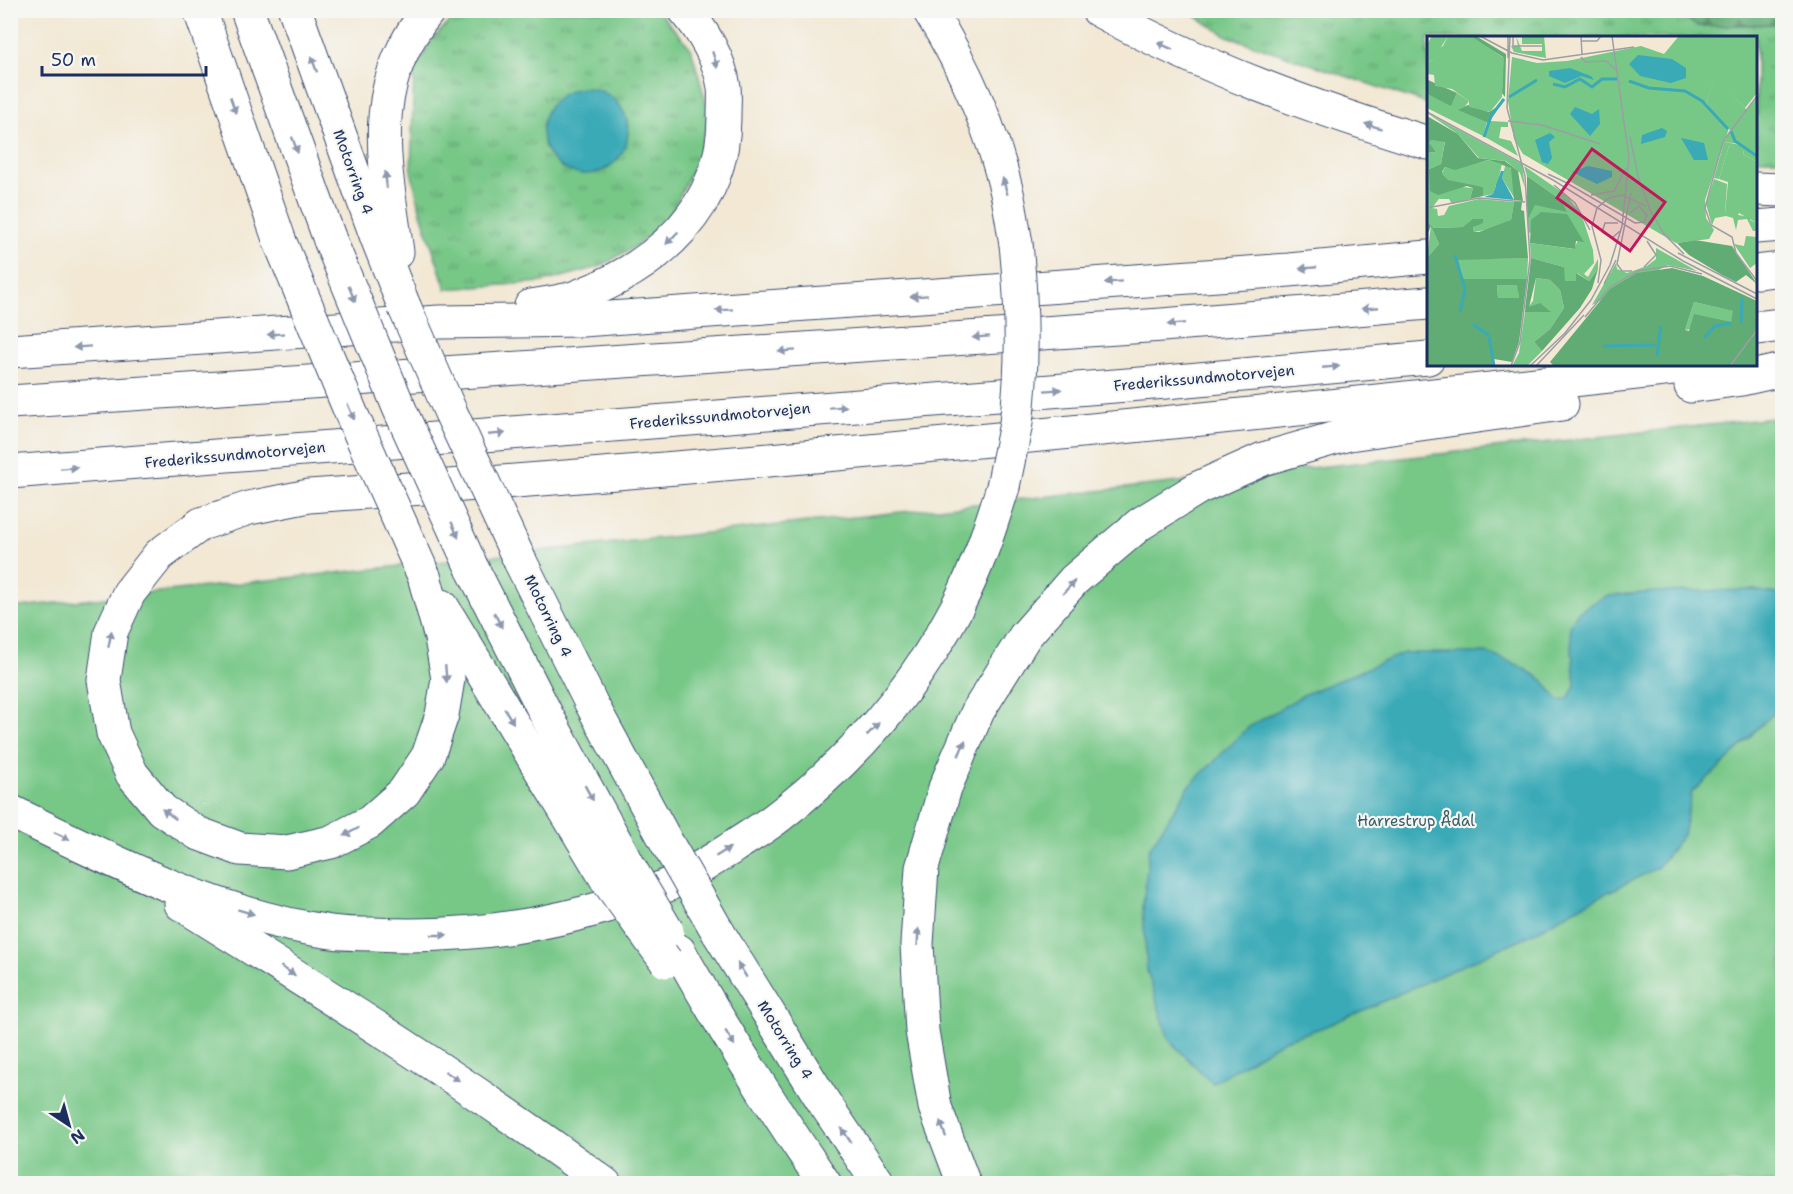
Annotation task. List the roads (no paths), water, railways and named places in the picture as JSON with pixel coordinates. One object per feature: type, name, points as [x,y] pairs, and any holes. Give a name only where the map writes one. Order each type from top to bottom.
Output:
[{"type":"highway","points":[[200,10],[280,242],[351,413],[424,576],[441,638],[448,679],[441,715],[429,756],[404,792],[370,822],[331,842],[287,852],[240,849],[197,834],[162,810],[132,774],[113,733],[104,680],[111,632],[129,593],[159,555],[201,525],[249,508],[309,496],[422,489],[965,443],[1429,397],[1700,366]]},
{"type":"highway","points":[[247,10],[330,240],[400,410],[472,568],[548,718],[619,875]]},
{"type":"highway","name":"Motorring 4","points":[[295,10],[386,238],[404,306],[520,561],[591,703],[718,932],[823,1101],[879,1184]]},
{"type":"highway","points":[[386,238],[383,130],[388,90],[399,57],[413,29],[429,10]]},
{"type":"highway","points":[[440,322],[574,297],[621,277],[669,242],[700,206],[717,171],[724,138],[724,87],[711,49],[685,10]]},
{"type":"highway","points":[[10,811],[113,862],[213,902],[265,918],[332,932],[451,936],[529,927],[599,908],[666,886],[778,818],[831,773],[881,721],[926,660],[958,606],[984,547],[1003,487],[1016,423],[1022,301],[1016,244],[1007,193],[986,124],[951,46],[929,10]]},
{"type":"highway","points":[[1098,10],[1151,40],[1218,69],[1335,114],[1427,143]]},
{"type":"highway","points":[[1757,189],[1782,190]]},
{"type":"highway","points":[[1757,227],[1782,225]]},
{"type":"highway","points":[[10,351],[440,322],[594,319],[1278,271],[1427,257]]},
{"type":"highway","points":[[1757,272],[1782,269]]},
{"type":"highway","points":[[10,402],[1162,325],[1427,303]]},
{"type":"highway","points":[[1757,328],[1782,325]]},
{"type":"highway","name":"Frederikssundmotorvejen","points":[[10,472],[1166,382],[1427,358]]},
{"type":"highway","points":[[1757,361],[1782,359]]},
{"type":"highway","points":[[964,1184],[935,1107],[922,1031],[917,944],[922,868],[945,788],[978,711],[1025,636],[1074,580],[1140,524],[1198,488],[1263,459],[1349,434],[1742,379],[1782,370]]},
{"type":"highway","points":[[424,576],[619,875],[673,956],[710,1006],[784,1124],[825,1184]]},
{"type":"highway","points":[[113,862],[337,1001],[462,1082],[605,1184]]},
{"type":"water","points":[[577,88],[593,88],[616,100],[625,114],[628,131],[625,148],[616,162],[593,174],[577,174],[561,167],[549,155],[542,139],[542,123],[549,107],[561,95]]},
{"type":"water","points":[[1754,590],[1782,595],[1782,706],[1725,763],[1692,792],[1683,835],[1657,868],[1580,906],[1532,934],[1366,1009],[1321,1028],[1284,1040],[1212,1083],[1169,1040],[1147,971],[1143,906],[1149,849],[1190,785],[1249,727],[1305,694],[1404,653],[1487,653],[1518,665],[1543,680],[1559,701],[1568,699],[1575,685],[1570,625],[1578,612],[1606,596],[1655,592]]},
{"type":"park label","name":"Harrestrup Ådal","points":[[1416,821]]}]
